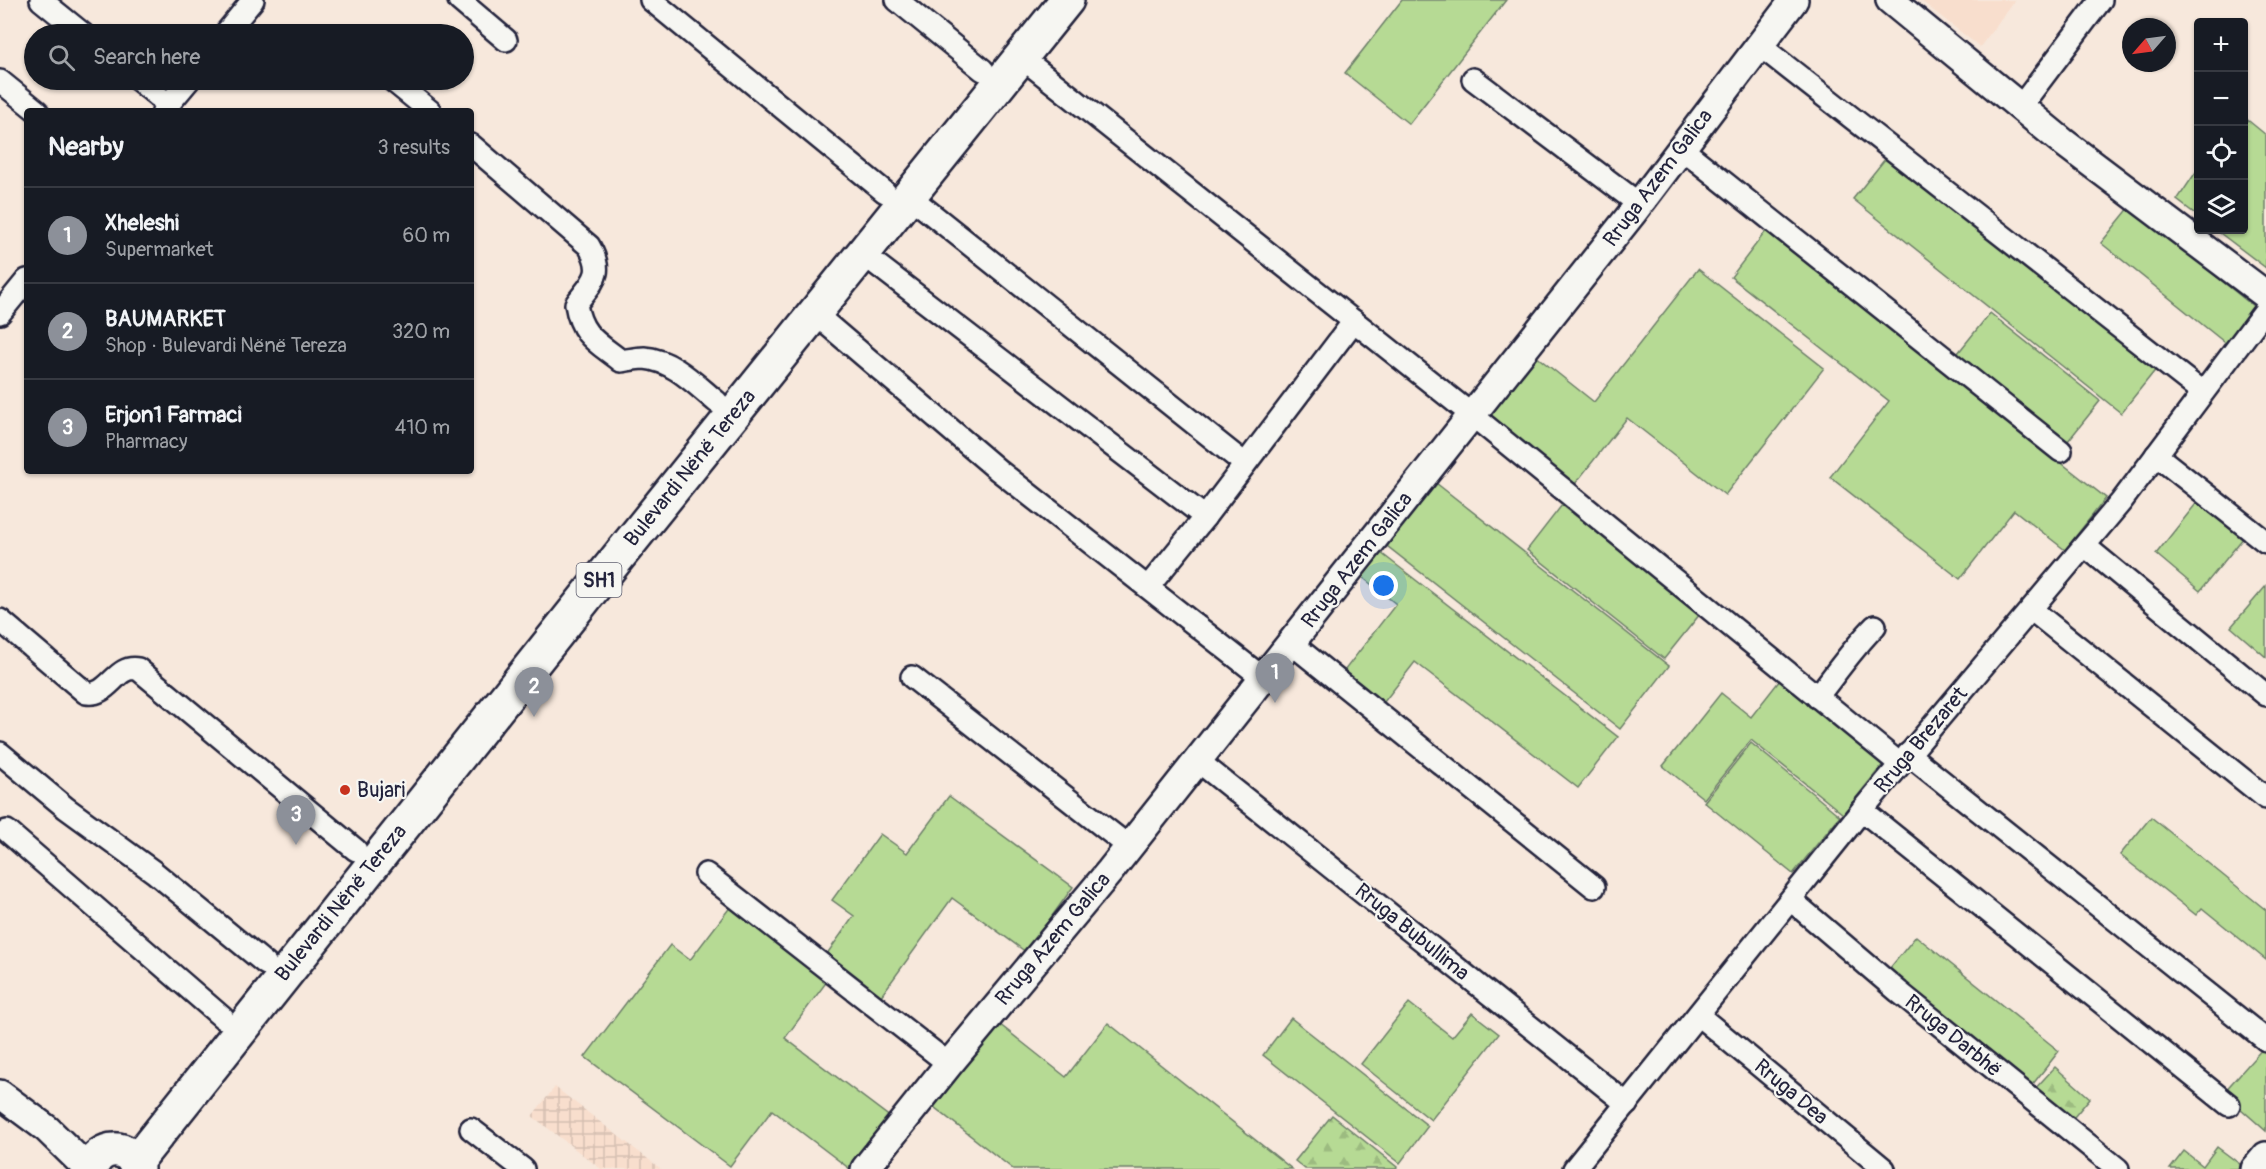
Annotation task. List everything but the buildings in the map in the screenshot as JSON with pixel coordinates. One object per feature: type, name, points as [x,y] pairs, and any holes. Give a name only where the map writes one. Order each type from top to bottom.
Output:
[{"type":"main road","name":"Bulevardi Nënë Tereza","points":[[112,1162],[492,714],[863,254],[897,194],[983,70],[1039,0]]},
{"type":"main road","name":"Bulevardi Nënë Tereza","points":[[112,1162],[356,850],[717,402],[897,194],[1021,57],[1067,0]]},
{"type":"street","points":[[41,0],[71,24]]},
{"type":"street","points":[[233,24],[253,0]]},
{"type":"street","points":[[459,0],[506,40]]},
{"type":"street","points":[[651,0],[1245,464]]},
{"type":"street","points":[[897,0],[983,70]]},
{"type":"street","name":"Rruga Azem Galica","points":[[866,1169],[949,1064],[1198,761],[1472,416],[1639,204],[1794,0]]},
{"type":"street","points":[[1890,0],[2063,141],[2266,295]]},
{"type":"street","points":[[2021,106],[2101,0]]},
{"type":"street","points":[[1759,45],[2202,392]]},
{"type":"street","points":[[1021,57],[1354,321],[1817,697],[1904,759],[2266,1040]]},
{"type":"street","points":[[1473,79],[1639,204]]},
{"type":"street","points":[[0,81],[32,108]]},
{"type":"street","points":[[148,90],[166,108],[181,90]]},
{"type":"street","points":[[404,90],[426,108]]},
{"type":"street","points":[[1682,148],[2061,451]]},
{"type":"street","points":[[474,149],[589,246],[595,257],[597,270],[593,280],[576,304],[578,318],[584,332],[621,361],[644,358],[664,363],[683,374],[717,402]]},
{"type":"street","points":[[863,254],[1205,517]]},
{"type":"street","points":[[1,310],[24,283]]},
{"type":"street","name":"Rruga Brezaret","points":[[1578,1168],[1862,810],[2085,546],[2266,309]]},
{"type":"street","points":[[814,313],[998,470],[1263,678]]},
{"type":"street","points":[[1148,587],[1205,517],[1354,321]]},
{"type":"street","points":[[2156,455],[2266,542]]},
{"type":"street","points":[[2085,546],[2266,695]]},
{"type":"street","points":[[2032,610],[2266,798]]},
{"type":"street","points":[[0,620],[86,693],[101,692],[124,671],[132,668],[138,669],[356,850]]},
{"type":"street","points":[[1817,697],[1843,666],[1857,644],[1875,626]]},
{"type":"street","points":[[1291,643],[1594,887]]},
{"type":"street","points":[[912,677],[1128,846]]},
{"type":"street","points":[[0,753],[66,808],[153,872],[266,964]]},
{"type":"street","name":"Rruga Bubullima","points":[[1198,761],[1627,1104]]},
{"type":"street","points":[[1862,810],[2229,1106]]},
{"type":"street","points":[[7,831],[223,1018]]},
{"type":"street","points":[[706,874],[949,1064]]},
{"type":"street","name":"Rruga Darbhë","points":[[1791,900],[1917,1007],[2118,1169]]},
{"type":"street","name":"Rruga Dea","points":[[1698,1016],[1884,1169]]},
{"type":"street","points":[[0,1094],[47,1129],[112,1162]]},
{"type":"street","points":[[471,1129],[523,1169]]},
{"type":"street","points":[[2255,1169],[2266,1156]]},
{"type":"shaded area","points":[[1920,0],[2015,0],[1980,47]]},
{"type":"shaded area","points":[[555,1087],[661,1169],[601,1169],[532,1116]]},
{"type":"green space","points":[[1402,0],[1506,0],[1409,124],[1345,73]]},
{"type":"green space","points":[[2248,120],[2266,135],[2266,268],[2221,234],[2248,234]]},
{"type":"green space","points":[[1889,154],[2157,368],[2121,413],[1853,199]]},
{"type":"green space","points":[[2194,175],[2194,213],[2177,200]]},
{"type":"green space","points":[[2130,207],[2258,310],[2229,346],[2101,243]]},
{"type":"green space","points":[[1766,231],[2106,498],[2065,550],[2014,510],[1960,579],[1830,477],[1889,401],[1731,277]]},
{"type":"green space","points":[[1698,269],[1824,368],[1725,495],[1627,418],[1571,489],[1480,417],[1531,352],[1594,402]]},
{"type":"green space","points":[[1990,313],[2100,401],[2064,446],[1954,358]]},
{"type":"green space","points":[[1436,483],[1669,666],[1620,729],[1387,546]]},
{"type":"green space","points":[[2199,500],[2244,537],[2200,591],[2156,554]]},
{"type":"green space","points":[[1562,505],[1700,614],[1664,659],[1527,550]]},
{"type":"green space","points":[[1381,553],[1618,737],[1578,788],[1415,662],[1384,702],[1344,671],[1396,604],[1362,577]]},
{"type":"green space","points":[[2266,586],[2266,657],[2231,627]]},
{"type":"green space","points":[[1780,680],[1884,763],[1843,814],[1751,740],[1704,799],[1663,766],[1721,693],[1751,717]]},
{"type":"green space","points":[[1751,743],[1840,816],[1793,874],[1704,802]]},
{"type":"green space","points":[[949,796],[1073,887],[1026,952],[952,898],[881,996],[826,955],[854,916],[832,900],[880,834],[907,853]]},
{"type":"green space","points":[[2151,817],[2266,910],[2266,960],[2202,908],[2196,915],[2120,855]]},
{"type":"green space","points":[[731,906],[828,980],[785,1038],[891,1118],[853,1169],[772,1110],[730,1166],[585,1057],[670,945],[690,960]]},
{"type":"green space","points":[[1916,936],[2059,1051],[2029,1089],[1886,973]]},
{"type":"green space","points":[[1409,1003],[1452,1037],[1472,1013],[1499,1034],[1431,1120],[1361,1064]]},
{"type":"green space","points":[[1291,1018],[1428,1126],[1400,1163],[1263,1055]]},
{"type":"green space","points":[[1108,1023],[1292,1169],[1013,1169],[934,1107],[999,1024],[1066,1077]]},
{"type":"green space","points":[[2264,1047],[2266,1049],[2266,1131],[2223,1093]]},
{"type":"green space","points":[[2055,1067],[2090,1098],[2069,1123],[2033,1091]]},
{"type":"green space","points":[[1332,1115],[1397,1167],[1396,1169],[1305,1169],[1295,1161]]},
{"type":"green space","points":[[2217,1147],[2241,1165],[2238,1169],[2170,1169],[2184,1151],[2203,1166]]},
{"type":"place","name":"Xheleshi","points":[[1275,703]]},
{"type":"place","name":"BAUMARKET","points":[[534,717]]},
{"type":"place","name":"Bujari","points":[[345,790]]},
{"type":"place","name":"Erjon1 Farmaci","points":[[296,845]]}]
